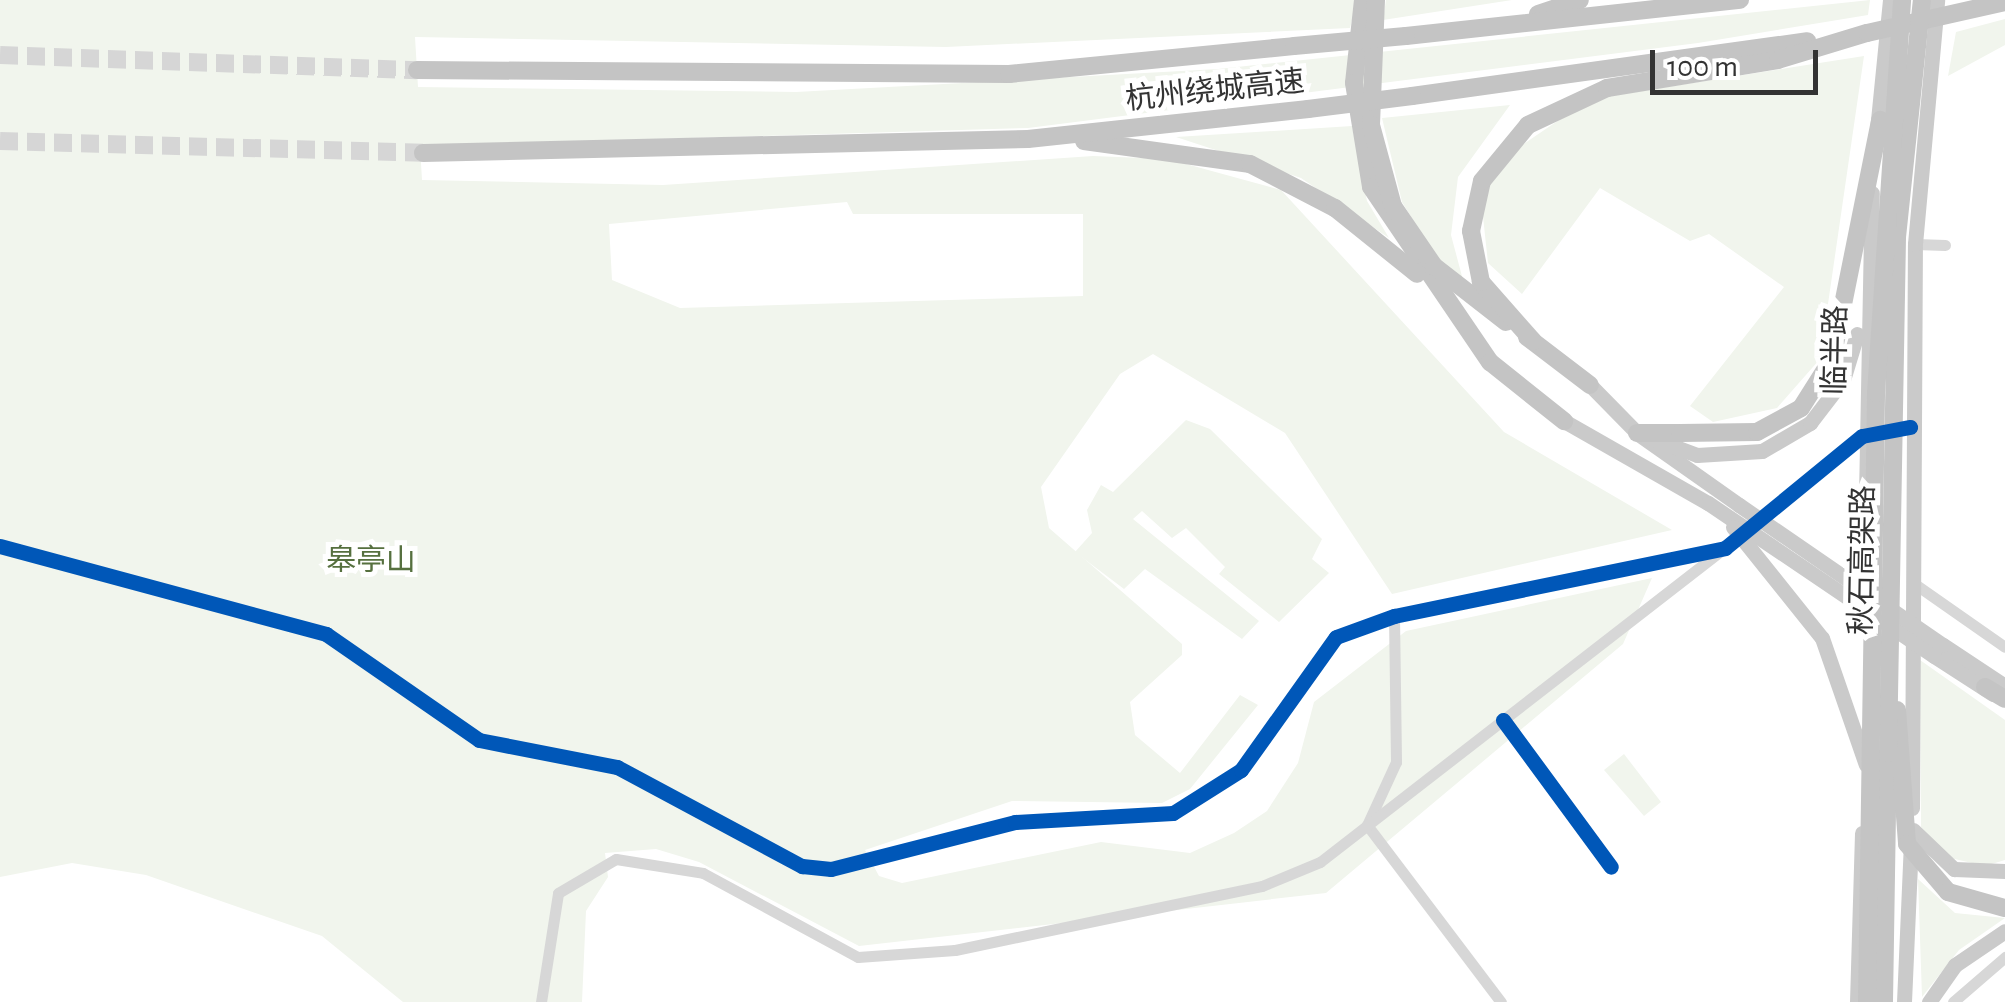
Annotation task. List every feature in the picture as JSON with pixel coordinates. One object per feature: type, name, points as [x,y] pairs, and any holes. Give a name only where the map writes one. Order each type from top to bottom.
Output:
[{"type":"highway","points":[[1363,0],[1354,84],[1371,187],[1437,290],[1490,362],[1564,421]]},
{"type":"highway","points":[[1376,0],[1370,125],[1393,206],[1434,266],[1590,385]]},
{"type":"highway","points":[[1477,29],[1580,0]]},
{"type":"highway","name":"杭州绕城高速","points":[[417,70],[1009,74],[1740,0]]},
{"type":"highway","name":"秋石高架路","points":[[1867,1002],[1876,393],[1895,56],[1902,0]]},
{"type":"highway","name":"秋石高架路","points":[[1884,1002],[1897,236],[1922,0]]},
{"type":"highway","name":"杭州绕城高速","points":[[423,153],[1028,139],[1412,96],[1868,33],[2005,2]]},
{"type":"highway","points":[[1533,341],[1481,282],[1472,243],[1482,182],[1518,134],[1589,93],[1778,60],[1868,33]]},
{"type":"highway","points":[[1637,433],[1758,432],[1801,408],[1832,359],[1895,56]]},
{"type":"highway","points":[[1028,139],[1141,144],[1250,164],[1335,208],[1437,290]]},
{"type":"highway","points":[[1889,674],[1907,844],[1948,892],[2005,908]]},
{"type":"highway","points":[[1985,686],[2005,702]]},
{"type":"main road","name":"临半路","points":[[1857,1002],[1867,769],[1864,286],[1890,0]]},
{"type":"main road","points":[[1904,1002],[1912,827],[1908,580],[1916,244],[1937,0]]},
{"type":"main road","points":[[1637,433],[1677,451],[1726,454],[1762,451],[1810,423],[1843,380],[1864,286]]},
{"type":"main road","points":[[1590,385],[1637,433],[1985,686]]},
{"type":"main road","points":[[1564,421],[1708,503],[1938,650],[2005,686]]},
{"type":"main road","points":[[1708,503],[1822,638],[1867,769]]},
{"type":"main road","points":[[1912,827],[1938,862],[2005,871]]},
{"type":"main road","points":[[1929,1002],[1955,965],[2005,931]]},
{"type":"street","points":[[1916,244],[1945,245]]},
{"type":"street","points":[[540,1002],[558,893],[616,859],[702,873],[858,956],[955,950],[1262,886],[1320,862],[1725,548],[1862,436],[1910,427]]},
{"type":"street","points":[[0,546],[326,634],[479,740],[617,767],[802,866],[831,869],[1015,822],[1137,818],[1201,801],[1259,750],[1299,677],[1336,637],[1394,616],[1725,548]]},
{"type":"street","points":[[1908,580],[2005,647]]},
{"type":"street","points":[[1367,826],[1396,762],[1394,616]]},
{"type":"street","points":[[1503,720],[1611,866]]},
{"type":"street","points":[[1367,826],[1501,1002]]},
{"type":"street","points":[[1953,1002],[2005,957]]},
{"type":"green space","name":"皋亭山","points":[[0,0],[1357,0],[1350,28],[946,47],[415,37],[418,87],[796,92],[1218,69],[1870,0],[1868,15],[1698,43],[1028,128],[420,146],[422,180],[663,185],[1093,156],[1168,159],[1281,190],[1504,432],[1672,530],[1392,594],[1285,433],[1153,354],[1120,374],[1041,487],[1049,528],[1182,644],[1182,655],[1130,702],[1135,735],[1180,773],[1240,695],[1258,705],[1190,789],[1162,803],[1012,801],[865,850],[879,876],[902,883],[1101,842],[1190,853],[1234,833],[1267,811],[1298,763],[1314,702],[1406,631],[1652,578],[1623,644],[1326,893],[859,946],[699,862],[656,849],[605,853],[608,877],[586,911],[582,1002],[403,1002],[322,936],[146,875],[72,863],[0,877]],"holes":[[[847,202],[853,214],[1083,214],[1083,296],[680,308],[612,280],[609,224]]]},
{"type":"green space","points":[[1386,0],[1512,0],[1383,20]]},
{"type":"green space","points":[[2005,19],[2005,45],[1948,76],[1956,32]]},
{"type":"green space","points":[[1864,56],[1820,359],[1777,408],[1713,422],[1690,406],[1784,287],[1709,234],[1690,241],[1600,188],[1522,294],[1488,263],[1481,198],[1506,156],[1590,99]]},
{"type":"green space","points":[[1510,105],[1458,177],[1451,235],[1463,280],[1435,256],[1402,202],[1382,118]]},
{"type":"green space","points":[[1352,126],[1367,201],[1389,238],[1301,178],[1176,137]]},
{"type":"green space","points":[[1186,420],[1210,429],[1322,539],[1312,559],[1329,573],[1279,622],[1219,574],[1225,567],[1186,528],[1172,538],[1142,511],[1133,519],[1259,621],[1242,639],[1145,569],[1124,589],[1075,552],[1092,533],[1087,510],[1101,485],[1113,492]]},
{"type":"green space","points":[[1920,660],[2005,720],[2005,860],[1985,866],[1946,857],[1921,827]]},
{"type":"green space","points":[[1624,754],[1661,802],[1644,816],[1604,770]]},
{"type":"green space","points":[[1918,879],[1955,913],[2005,918],[1959,950],[1922,997]]},
{"type":"tunnel","points":[[0,55],[417,70]]},
{"type":"tunnel","points":[[0,141],[423,153]]},
{"type":"cycle path","points":[[0,546],[326,634],[479,740],[617,767],[802,866],[831,869],[1015,822],[1173,813],[1241,770],[1336,637],[1394,616],[1725,548],[1862,436],[1910,427]]},
{"type":"cycle path","points":[[1503,720],[1611,867]]}]
